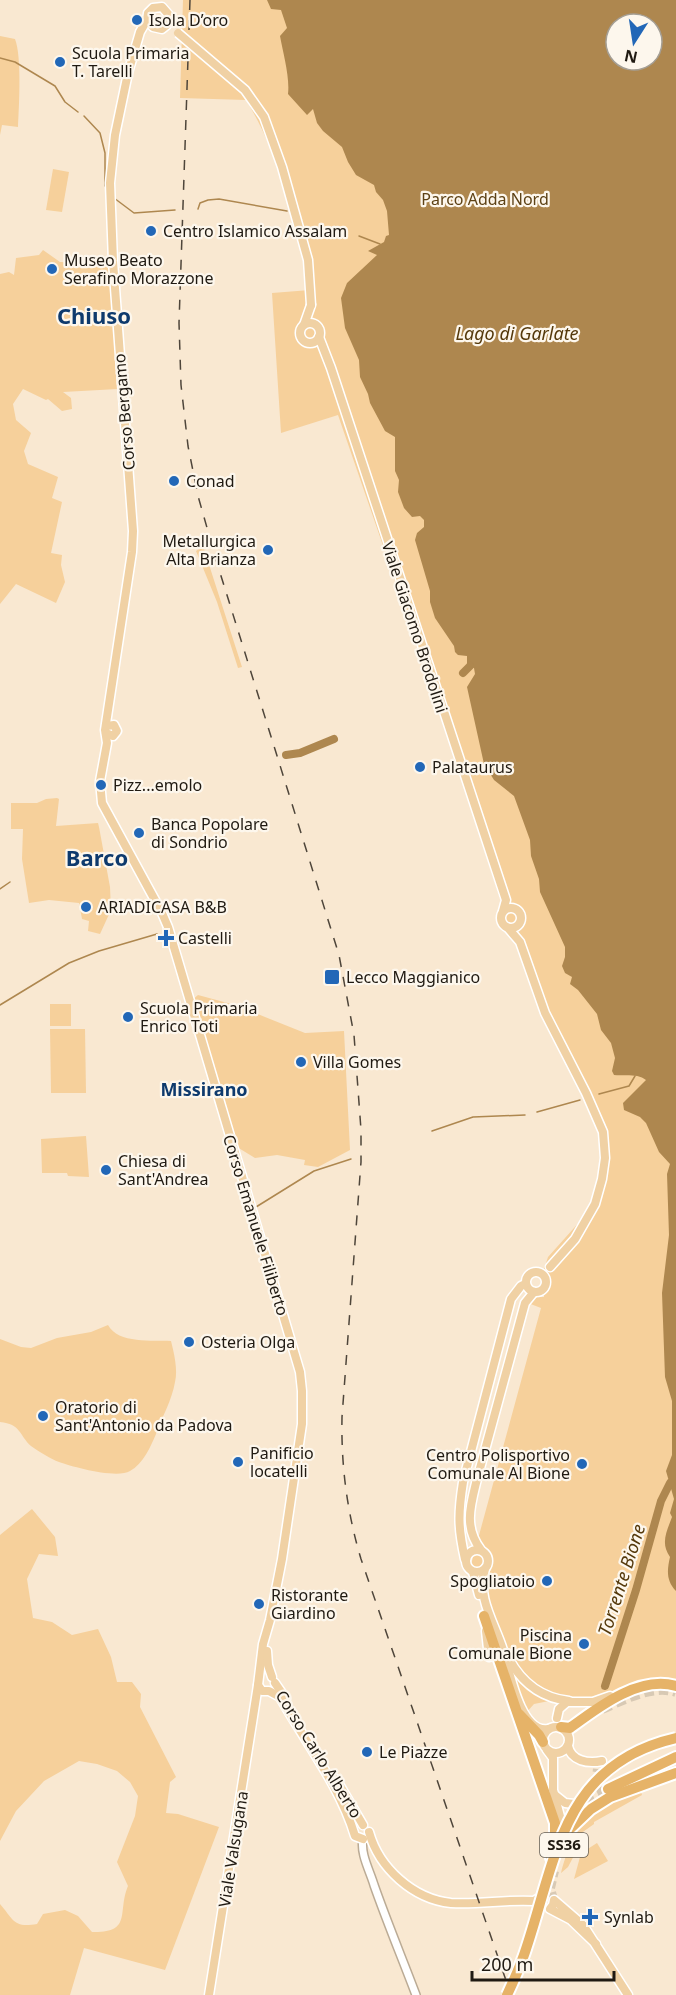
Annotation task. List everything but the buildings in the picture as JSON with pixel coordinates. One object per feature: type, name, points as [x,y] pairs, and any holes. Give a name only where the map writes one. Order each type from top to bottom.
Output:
[{"type":"highway","points":[[484,1616],[498,1646],[513,1703],[555,1823],[549,1873]]},
{"type":"highway","points":[[554,1725],[570,1728],[605,1702],[641,1687],[662,1681],[676,1686]]},
{"type":"highway","points":[[513,1703],[521,1717],[540,1735],[545,1746]]},
{"type":"highway","name":"SS36","points":[[507,1995],[526,1949],[567,1821],[590,1786],[629,1755],[676,1738]]},
{"type":"highway","name":"SS36","points":[[514,1995],[531,1957],[566,1827],[608,1779],[626,1765],[646,1754],[676,1745]]},
{"type":"highway","points":[[608,1789],[676,1757]]},
{"type":"highway","points":[[566,1827],[610,1797],[676,1773]]},
{"type":"highway","points":[[502,1995],[526,1949]]},
{"type":"main road","points":[[178,33],[151,26],[147,20],[152,4],[169,7],[169,21],[178,33],[245,90],[264,117],[282,166],[309,268],[310,305],[315,325],[319,329],[319,338],[309,343]]},
{"type":"main road","name":"Corso Bergamo","points":[[100,790],[133,531],[112,261],[110,183],[116,135],[128,73],[140,32],[147,20]]},
{"type":"main road","points":[[136,46],[147,33],[159,29],[169,21]]},
{"type":"main road","points":[[310,305],[300,335],[303,340],[325,354]]},
{"type":"main road","points":[[304,325],[310,323],[315,325]]},
{"type":"main road","name":"Viale Giacomo Brodolini","points":[[319,338],[506,900]]},
{"type":"main road","name":"Corso Emanuele Filiberto","points":[[100,790],[102,803],[168,927],[300,1372],[303,1400],[302,1425],[270,1620]]},
{"type":"main road","points":[[520,942],[501,920],[506,900],[522,916],[520,942],[545,1013],[586,1093],[603,1132],[605,1158],[595,1204],[575,1239],[550,1267],[546,1283],[541,1291],[534,1292],[525,1284]]},
{"type":"main road","points":[[503,911],[515,908]]},
{"type":"main road","points":[[508,928],[515,928],[520,923]]},
{"type":"main road","points":[[489,1657],[484,1616],[473,1572],[467,1568],[459,1530],[463,1482],[511,1299],[525,1284],[528,1276],[550,1267]]},
{"type":"main road","points":[[536,1272],[544,1277],[546,1283]]},
{"type":"main road","points":[[534,1292],[525,1303],[476,1483],[469,1526],[474,1540],[488,1559],[482,1579],[484,1599],[498,1646],[523,1711],[532,1724],[539,1728],[554,1725],[568,1735],[569,1751],[575,1758],[590,1762],[602,1760],[597,1769],[590,1762]]},
{"type":"main road","points":[[465,1559],[470,1551],[481,1550]]},
{"type":"main road","points":[[473,1572],[484,1569]]},
{"type":"main road","points":[[256,1704],[260,1697],[274,1688],[266,1657],[270,1620]]},
{"type":"main road","points":[[268,1692],[261,1690],[259,1682],[263,1644],[270,1620]]},
{"type":"main road","points":[[498,1646],[529,1684],[551,1699],[593,1702],[648,1681],[676,1681]]},
{"type":"main road","points":[[259,1682],[265,1675],[273,1680]]},
{"type":"main road","name":"Corso Carlo Alberto","points":[[273,1680],[301,1721],[361,1832],[392,1873],[405,1884],[439,1901],[464,1903],[539,1899]]},
{"type":"main road","name":"Viale Valsugana","points":[[209,1995],[259,1682]]},
{"type":"main road","name":"Corso Carlo Alberto","points":[[268,1692],[280,1697],[361,1832],[374,1852],[384,1862]]},
{"type":"main road","points":[[566,1827],[552,1790],[553,1758],[545,1746],[543,1735],[554,1725],[561,1706],[572,1701]]},
{"type":"main road","points":[[545,1746],[555,1753],[560,1753],[568,1746]]},
{"type":"main road","points":[[552,1790],[560,1800],[574,1804]]},
{"type":"main road","points":[[596,1944],[571,1920],[550,1909],[554,1905],[554,1900],[583,1926],[596,1944],[628,1995]]},
{"type":"street","points":[[361,1832],[363,1852],[415,1993]]},
{"type":"street","points":[[373,1881],[370,1857],[374,1852]]},
{"type":"green space","name":"Lago di Garlate","points":[[183,0],[676,0],[676,1689],[664,1685],[620,1691],[559,1706],[549,1701],[534,1704],[526,1713],[484,1615],[469,1572],[541,1308],[528,1303],[535,1297],[544,1297],[542,1275],[548,1257],[591,1209],[603,1162],[602,1140],[573,1072],[546,1024],[514,936],[502,929],[502,905],[430,682],[338,415],[281,433],[272,293],[310,290],[294,217],[278,167],[258,120],[246,100],[180,98]]},
{"type":"green space","points":[[0,36],[15,39],[19,57],[20,82],[18,127],[2,125],[0,135]]},
{"type":"green space","points":[[53,169],[69,172],[62,212],[46,210]]},
{"type":"green space","points":[[43,250],[60,262],[111,264],[118,389],[63,392],[71,398],[72,409],[62,411],[48,399],[23,389],[13,404],[16,420],[31,433],[24,451],[28,464],[58,477],[52,498],[62,502],[51,553],[62,555],[61,565],[65,582],[56,603],[16,584],[0,604],[0,274],[9,272],[14,275],[16,258],[39,255]]},
{"type":"green space","points":[[203,546],[242,667],[238,668],[217,602],[196,551]]},
{"type":"green space","points":[[59,799],[56,826],[98,823],[110,887],[111,910],[100,934],[88,931],[89,921],[82,919],[79,903],[49,900],[29,903],[22,859],[23,829],[11,829],[11,803],[37,803]]},
{"type":"green space","points":[[198,995],[235,1005],[305,1033],[344,1031],[350,1150],[318,1167],[304,1165],[305,1160],[277,1155],[255,1158],[237,1147],[192,1000]]},
{"type":"green space","points":[[50,1004],[71,1004],[71,1026],[50,1026]]},
{"type":"green space","points":[[50,1029],[85,1029],[86,1093],[51,1093]]},
{"type":"green space","points":[[86,1136],[89,1177],[68,1176],[67,1173],[42,1173],[41,1139]]},
{"type":"green space","points":[[108,1325],[113,1331],[128,1338],[171,1341],[176,1367],[172,1395],[152,1444],[135,1468],[115,1474],[59,1462],[31,1446],[12,1425],[0,1422],[0,1339],[21,1347],[31,1348],[57,1338],[91,1332]]},
{"type":"green space","points":[[32,1509],[55,1537],[58,1556],[39,1554],[27,1579],[33,1618],[52,1622],[72,1635],[98,1629],[111,1657],[117,1682],[132,1682],[141,1694],[140,1707],[176,1777],[170,1782],[166,1813],[178,1814],[219,1827],[165,1970],[84,1948],[70,1995],[0,1995],[0,1904],[18,1924],[23,1925],[37,1924],[43,1914],[65,1910],[78,1916],[92,1932],[113,1929],[119,1925],[128,1886],[117,1862],[135,1816],[138,1796],[130,1782],[117,1771],[79,1761],[44,1781],[16,1811],[0,1841],[0,1535]]},
{"type":"green space","points":[[641,1792],[642,1795],[594,1822],[580,1834],[577,1850],[568,1867],[561,1873],[572,1841],[588,1819],[609,1804]]},
{"type":"green space","points":[[597,1843],[608,1861],[574,1879],[583,1852]]},
{"type":"water","name":"Lago di Garlate","points":[[267,0],[676,0],[676,1591],[669,1579],[670,1557],[665,1547],[674,1499],[666,1471],[672,1455],[672,1401],[665,1377],[662,1293],[669,1235],[667,1174],[670,1164],[659,1152],[646,1123],[640,1117],[624,1110],[623,1103],[646,1080],[635,1076],[614,1075],[612,1071],[615,1058],[611,1043],[601,1030],[597,1014],[578,990],[570,984],[572,977],[565,973],[562,966],[565,947],[540,892],[539,879],[531,856],[530,840],[514,796],[494,780],[484,764],[467,687],[475,674],[474,668],[467,665],[467,656],[458,655],[455,652],[454,646],[435,618],[430,602],[430,591],[415,540],[417,533],[424,527],[424,520],[420,516],[412,517],[404,508],[398,492],[399,480],[395,471],[395,437],[385,431],[370,403],[360,377],[359,360],[345,328],[341,298],[347,283],[377,255],[368,251],[384,242],[386,236],[389,235],[387,211],[374,185],[356,175],[342,147],[317,123],[313,109],[307,115],[288,94],[287,73],[280,36],[287,28],[281,10],[271,9]]},
{"type":"waterway","points":[[0,58],[15,62],[55,86],[65,102],[78,112]]},
{"type":"waterway","points":[[84,116],[100,133],[105,153],[105,186]]},
{"type":"waterway","points":[[114,198],[134,213],[175,210]]},
{"type":"waterway","points":[[198,209],[200,203],[219,199],[287,211]]},
{"type":"waterway","points":[[359,236],[380,244]]},
{"type":"waterway","points":[[463,673],[470,666]]},
{"type":"waterway","points":[[286,755],[300,753],[334,739]]},
{"type":"waterway","points":[[0,889],[10,882]]},
{"type":"waterway","points":[[0,1005],[69,963],[99,951],[157,934]]},
{"type":"waterway","points":[[599,1094],[629,1086],[635,1076]]},
{"type":"waterway","points":[[537,1112],[580,1100]]},
{"type":"waterway","points":[[432,1131],[473,1117],[525,1115]]},
{"type":"waterway","points":[[256,1207],[314,1171],[351,1159]]},
{"type":"waterway","name":"Torrente Bione","points":[[605,1686],[636,1590],[661,1501],[670,1483]]},
{"type":"tunnel","points":[[602,1709],[648,1691],[676,1692]]},
{"type":"tunnel","points":[[595,1784],[597,1769]]},
{"type":"tunnel","points":[[584,1800],[608,1789]]},
{"type":"tunnel","points":[[554,1900],[551,1888],[555,1871]]},
{"type":"railway","points":[[190,0],[179,323],[181,385],[188,446],[198,496],[217,563],[339,955],[354,1035],[361,1162],[342,1417],[344,1471],[349,1506],[361,1559],[511,1995]]},
{"type":"place","name":"Isola D’oro","points":[[137,20]]},
{"type":"place","name":"Scuola Primaria T. Tarelli","points":[[60,62]]},
{"type":"place","name":"Centro Islamico Assalam","points":[[151,231]]},
{"type":"place","name":"Museo Beato Serafino Morazzone","points":[[52,269]]},
{"type":"place","name":"Conad","points":[[174,481]]},
{"type":"place","name":"Metallurgica Alta Brianza","points":[[268,550]]},
{"type":"place","name":"Palataurus","points":[[420,767]]},
{"type":"place","name":"Pizz...emolo","points":[[101,785]]},
{"type":"place","name":"Banca Popolare di Sondrio","points":[[139,833]]},
{"type":"place","name":"ARIADICASA B&B","points":[[86,907]]},
{"type":"place","name":"Castelli","points":[[166,938]]},
{"type":"place","name":"Lecco Maggianico","points":[[332,977]]},
{"type":"place","name":"Scuola Primaria Enrico Toti","points":[[128,1017]]},
{"type":"place","name":"Villa Gomes","points":[[301,1062]]},
{"type":"place","name":"Chiesa di Sant'Andrea","points":[[106,1170]]},
{"type":"place","name":"Osteria Olga","points":[[189,1342]]},
{"type":"place","name":"Oratorio di Sant'Antonio da Padova","points":[[43,1416]]},
{"type":"place","name":"Panificio locatelli","points":[[238,1462]]},
{"type":"place","name":"Centro Polisportivo Comunale Al Bione","points":[[582,1464]]},
{"type":"place","name":"Spogliatoio","points":[[547,1581]]},
{"type":"place","name":"Ristorante Giardino","points":[[259,1604]]},
{"type":"place","name":"Piscina Comunale Bione","points":[[584,1644]]},
{"type":"place","name":"Le Piazze","points":[[367,1752]]},
{"type":"place","name":"Synlab","points":[[590,1917]]},
{"type":"district","name":"Chiuso","points":[[94,316]]},
{"type":"district","name":"Barco","points":[[97,858]]},
{"type":"district","name":"Missirano","points":[[204,1090]]},
{"type":"park label","name":"Parco Adda Nord","points":[[485,199]]}]
